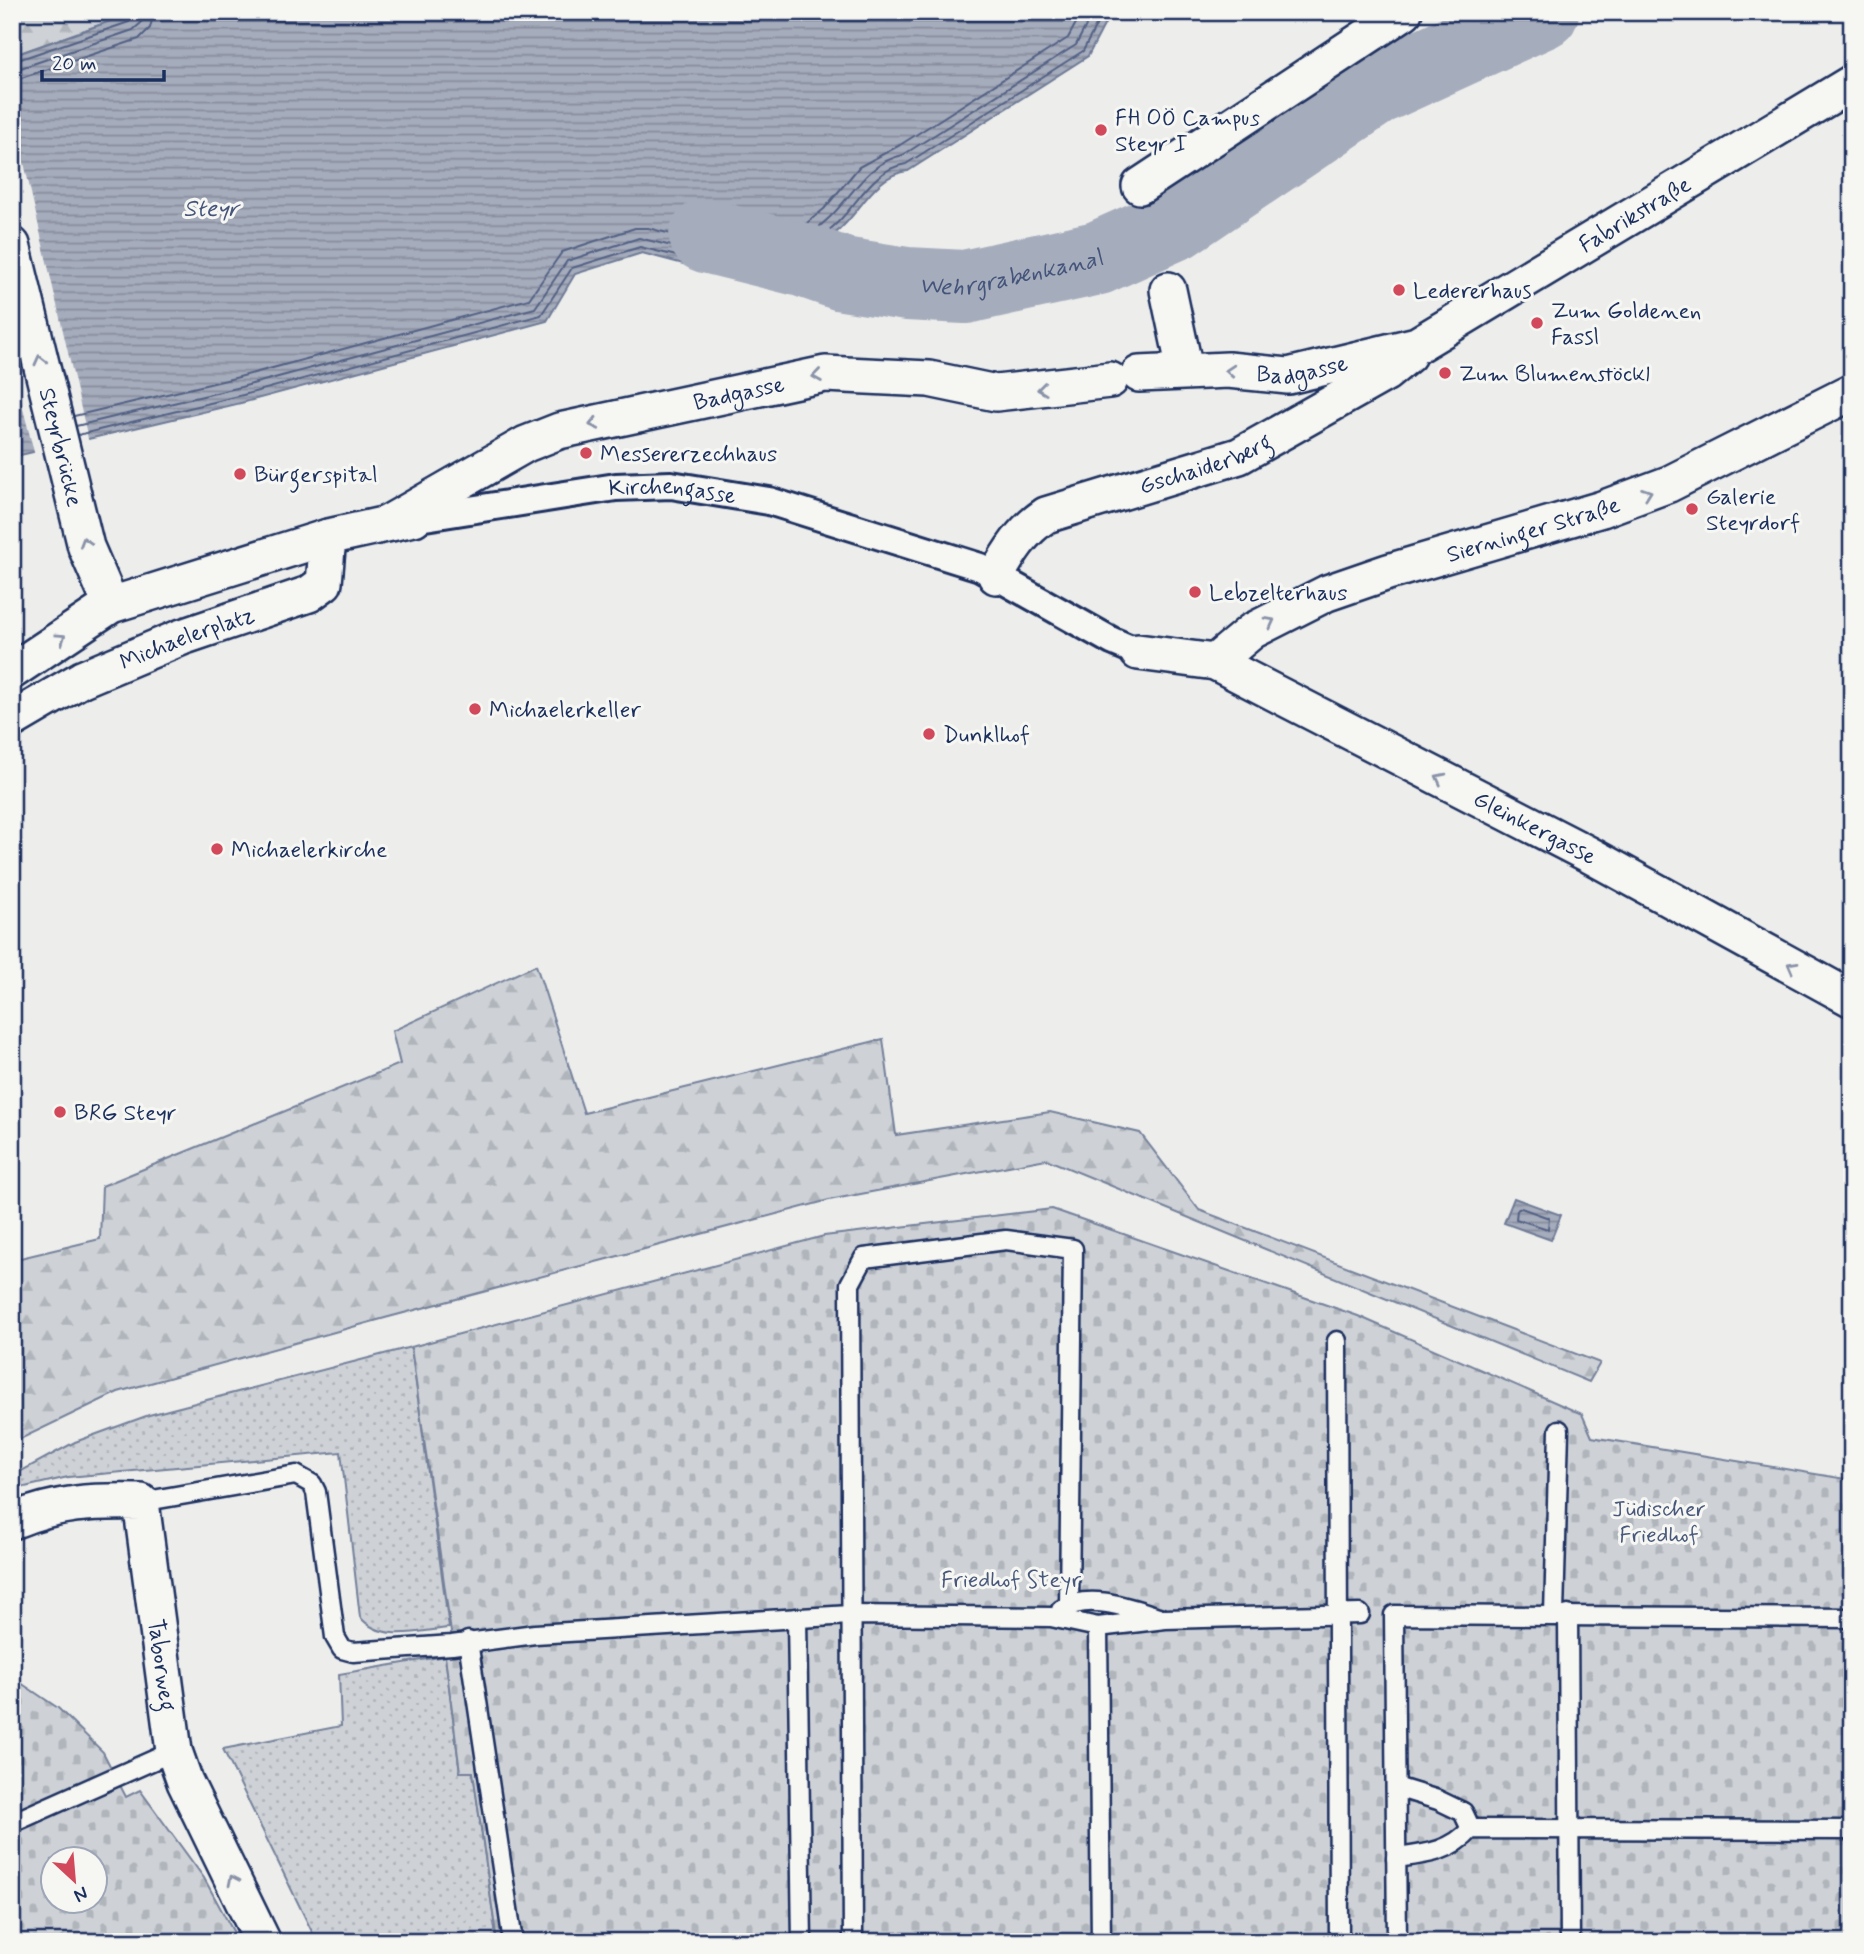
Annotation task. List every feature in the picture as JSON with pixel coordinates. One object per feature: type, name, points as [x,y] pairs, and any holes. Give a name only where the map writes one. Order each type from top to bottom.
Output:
[{"type":"street","points":[[1140,186],[1404,12]]},
{"type":"street","name":"Fabrikstraße","points":[[1417,345],[1852,83]]},
{"type":"street","name":"Steyrbrücke","points":[[12,245],[86,547],[111,605]]},
{"type":"street","points":[[1168,290],[1185,370]]},
{"type":"street","name":"Badgasse","points":[[390,522],[526,444],[559,431],[783,381],[825,374],[929,379],[996,393],[1185,370],[1228,370],[1288,376],[1417,345]]},
{"type":"street","name":"Gschaiderberg","points":[[996,576],[1010,550],[1028,527],[1046,515],[1258,448],[1386,373],[1417,345]]},
{"type":"street","name":"Sierninger Straße","points":[[1215,662],[1252,631],[1327,593],[1388,572],[1602,509],[1669,484],[1852,392]]},
{"type":"street","name":"Kirchengasse","points":[[12,671],[111,605],[328,537],[390,522],[616,487],[671,485],[769,500],[980,567],[1112,641],[1138,652],[1215,662]]},
{"type":"street","name":"Michaelerplatz","points":[[12,720],[82,679],[182,637],[309,594],[324,583],[328,537]]},
{"type":"street","name":"Gleinkergasse","points":[[1215,662],[1588,854],[1852,999]]},
{"type":"street","points":[[12,1521],[61,1504],[86,1501],[141,1502]]},
{"type":"street","name":"Taborweg","points":[[141,1502],[146,1520],[174,1751],[184,1782],[263,1942]]},
{"type":"lane","points":[[853,1942],[850,1283],[864,1258],[1006,1240],[1073,1249],[1069,1605]]},
{"type":"lane","points":[[1337,1341],[1339,1942]]},
{"type":"lane","points":[[1559,1430],[1570,1942]]},
{"type":"lane","points":[[141,1502],[296,1475],[304,1478],[316,1492],[335,1637],[342,1649],[365,1651],[452,1645],[536,1634],[850,1615],[1051,1617],[1098,1627],[1165,1619],[1360,1614]]},
{"type":"lane","points":[[1051,1617],[1069,1605],[1093,1602],[1122,1606],[1165,1619]]},
{"type":"lane","points":[[1397,1942],[1394,1615],[1852,1618]]},
{"type":"lane","points":[[797,1618],[802,1942]]},
{"type":"lane","points":[[1098,1627],[1101,1942]]},
{"type":"lane","points":[[468,1641],[513,1942]]},
{"type":"lane","points":[[12,1823],[174,1751]]},
{"type":"lane","points":[[1396,1787],[1438,1800],[1463,1812],[1471,1829]]},
{"type":"lane","points":[[1396,1858],[1435,1853],[1458,1843],[1471,1829],[1852,1830]]},
{"type":"green space","points":[[21,12],[136,12],[17,54]]},
{"type":"green space","points":[[536,965],[584,1113],[883,1039],[896,1135],[1050,1112],[1140,1133],[1199,1210],[1600,1363],[1589,1382],[1046,1159],[829,1200],[385,1318],[118,1392],[12,1443],[12,1260],[100,1239],[102,1186],[400,1064],[392,1031]]},
{"type":"green space","name":"Friedhof Steyr","points":[[1052,1209],[1358,1316],[1582,1414],[1592,1437],[1852,1480],[1852,1942],[497,1942],[473,1772],[460,1772],[445,1656],[454,1654],[411,1347],[824,1236]]},
{"type":"green space","points":[[411,1347],[449,1628],[390,1633],[369,1625],[360,1617],[341,1452],[68,1477],[12,1490],[12,1476],[75,1442],[149,1415]]},
{"type":"green space","points":[[445,1656],[460,1772],[473,1771],[497,1942],[317,1942],[223,1749],[341,1726],[339,1674]]},
{"type":"green space","points":[[12,1677],[58,1708],[103,1752],[126,1797],[140,1790],[204,1878],[239,1942],[12,1942]]},
{"type":"water","name":"Steyr","points":[[136,12],[1111,12],[1088,56],[908,171],[887,178],[834,235],[770,287],[642,253],[575,274],[547,321],[245,402],[12,457],[12,56]]},
{"type":"water","points":[[1514,1198],[1561,1215],[1551,1240],[1504,1223]]},
{"type":"pier","points":[[12,111],[89,443],[35,456],[12,365]]},
{"type":"waterway","name":"Wehrgrabenkanal","points":[[706,236],[803,260],[843,274],[907,284],[965,287],[1098,258],[1176,223],[1378,87],[1542,12]]},
{"type":"place","name":"FH OÖ Campus Steyr I","points":[[1101,130]]},
{"type":"place","name":"Ledererhaus","points":[[1399,290]]},
{"type":"place","name":"Zum Goldenen Fassl","points":[[1537,323]]},
{"type":"place","name":"Zum Blumenstöckl","points":[[1445,373]]},
{"type":"place","name":"Messererzechhaus","points":[[586,453]]},
{"type":"place","name":"Bürgerspital","points":[[240,474]]},
{"type":"place","name":"Galerie Steyrdorf","points":[[1692,509]]},
{"type":"place","name":"Lebzelterhaus","points":[[1195,592]]},
{"type":"place","name":"Michaelerkeller","points":[[475,709]]},
{"type":"place","name":"Dunklhof","points":[[929,734]]},
{"type":"place","name":"Michaelerkirche","points":[[217,849]]},
{"type":"place","name":"BRG Steyr","points":[[60,1112]]},
{"type":"park label","name":"Jüdischer Friedhof","points":[[1659,1521]]}]
